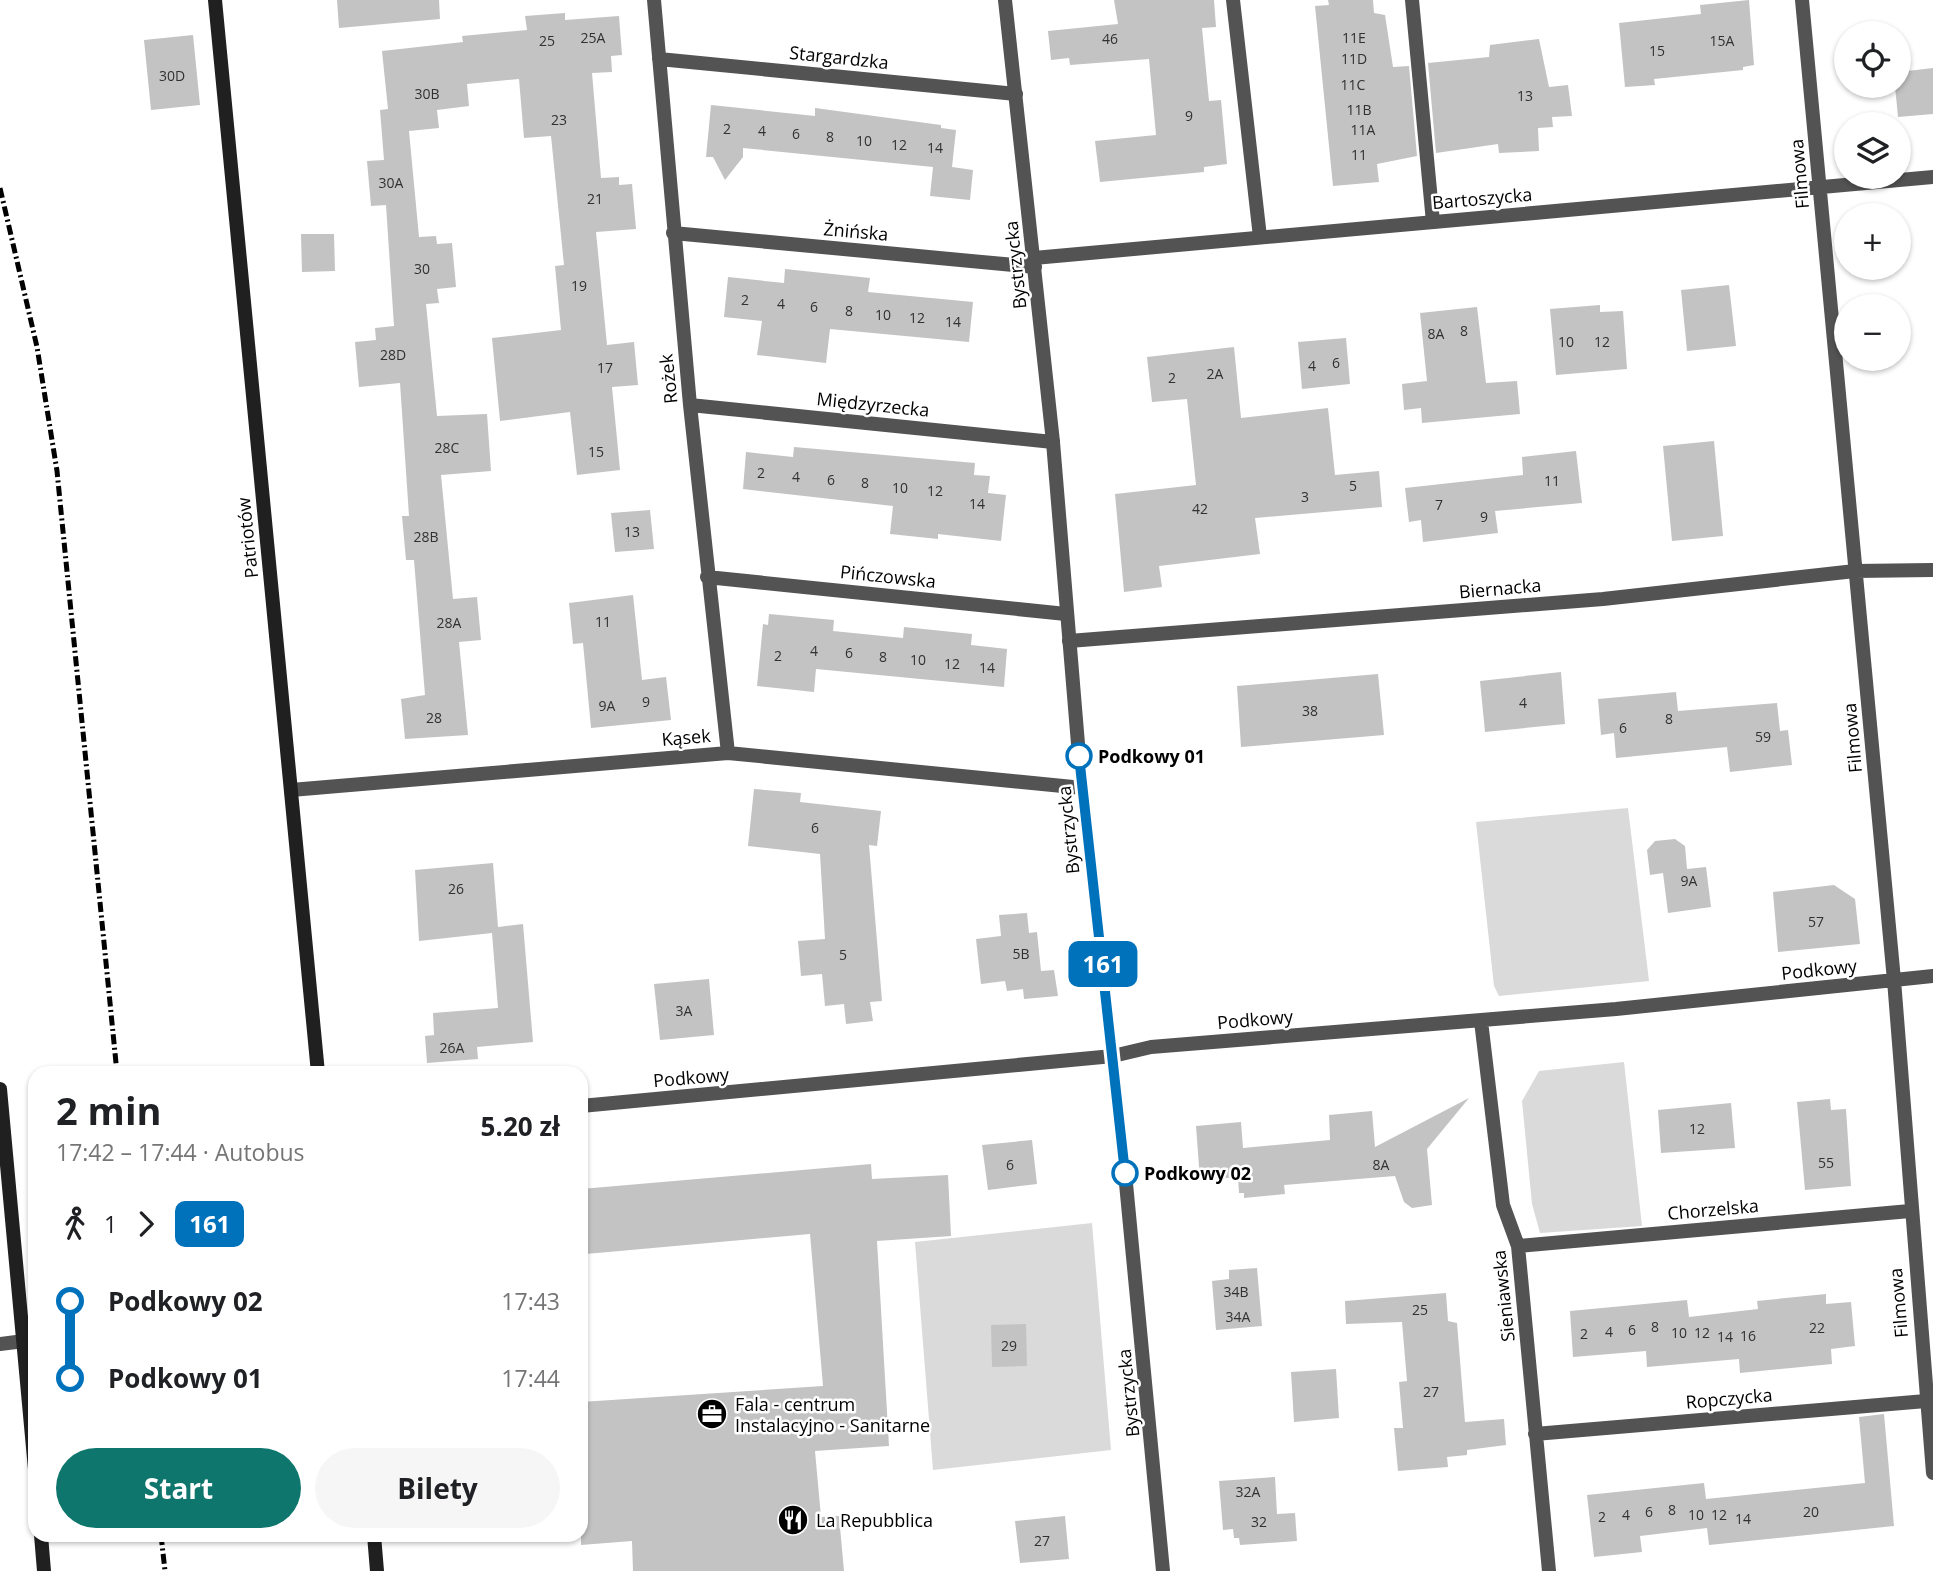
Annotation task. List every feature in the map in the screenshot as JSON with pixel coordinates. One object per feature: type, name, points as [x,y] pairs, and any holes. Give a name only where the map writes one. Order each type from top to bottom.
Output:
[{"type":"main road","name":"Patriotów","points":[[215,0],[317,1066]]},
{"type":"main road","points":[[0,1089],[28,1388]]},
{"type":"main road","points":[[42,1542],[44,1571]]},
{"type":"main road","points":[[374,1542],[377,1571]]},
{"type":"street","name":"Rożek","points":[[654,0],[673,233],[707,578],[728,753]]},
{"type":"street","name":"Bystrzycka","points":[[1005,0],[1053,442],[1066,614],[1113,1056],[1163,1571]]},
{"type":"street","points":[[1233,0],[1260,237]]},
{"type":"street","points":[[1412,0],[1433,222]]},
{"type":"street","name":"Filmowa","points":[[1801,0],[1894,980],[1910,1212],[1933,1473]]},
{"type":"street","name":"Stargardzka","points":[[659,59],[1016,94]]},
{"type":"street","name":"Bartoszycka","points":[[1034,262],[1260,237],[1933,177]]},
{"type":"street","name":"Żnińska","points":[[673,233],[1034,262]]},
{"type":"street","name":"Międzyrzecka","points":[[690,405],[1053,442]]},
{"type":"street","name":"Biernacka","points":[[1069,641],[1603,599],[1855,571],[1933,570]]},
{"type":"street","name":"Pińczowska","points":[[707,578],[1066,614]]},
{"type":"street","name":"Kąsek","points":[[291,790],[728,753],[1083,788]]},
{"type":"street","name":"Podkowy","points":[[588,1105],[1113,1056],[1151,1047],[1481,1020],[1933,976]]},
{"type":"street","name":"Sieniawska","points":[[1481,1020],[1503,1205],[1518,1245],[1549,1571]]},
{"type":"street","name":"Chorzelska","points":[[1518,1245],[1910,1212]]},
{"type":"street","points":[[0,1344],[24,1341]]},
{"type":"street","name":"Ropczycka","points":[[1535,1434],[1926,1401]]},
{"type":"shaded area","points":[[1628,808],[1649,981],[1499,996],[1494,986],[1476,822]]},
{"type":"shaded area","points":[[1624,1062],[1642,1226],[1540,1233],[1532,1204],[1522,1101],[1539,1071]]},
{"type":"shaded area","points":[[1092,1223],[1111,1450],[933,1470],[915,1242]]},
{"type":"building","points":[[337,0],[439,0],[440,19],[339,28]]},
{"type":"building","points":[[1114,0],[1214,0],[1216,27],[1202,28],[1209,101],[1221,100],[1227,164],[1204,167],[1204,172],[1100,182],[1095,141],[1156,135],[1149,59],[1070,65],[1069,58],[1051,60],[1048,31],[1118,24]]},
{"type":"building","points":[[1328,0],[1373,0],[1374,13],[1385,15],[1393,67],[1409,66],[1417,156],[1377,164],[1379,182],[1333,186],[1315,6],[1329,5]]},
{"type":"building","points":[[1749,0],[1754,65],[1743,67],[1743,70],[1654,79],[1655,85],[1625,87],[1619,23],[1701,14],[1700,5]]},
{"type":"building","points":[[565,13],[565,20],[619,16],[622,55],[611,56],[612,72],[592,73],[601,178],[619,177],[619,185],[632,184],[636,229],[596,232],[607,345],[634,342],[638,385],[612,387],[620,470],[577,475],[570,412],[500,421],[492,338],[561,330],[555,266],[564,265],[551,136],[524,138],[519,79],[467,84],[469,106],[437,110],[439,128],[409,131],[419,237],[436,236],[437,244],[452,243],[456,287],[437,289],[439,303],[426,304],[437,416],[487,414],[491,471],[441,475],[453,599],[477,597],[481,640],[459,642],[468,735],[405,739],[401,699],[425,695],[414,560],[406,560],[402,516],[409,516],[400,383],[359,387],[355,342],[376,340],[375,328],[394,326],[386,205],[371,206],[367,161],[384,160],[380,110],[388,109],[382,51],[463,42],[462,36],[527,30],[525,16]]},
{"type":"building","points":[[193,35],[200,105],[151,110],[144,40]]},
{"type":"building","points":[[1539,39],[1549,87],[1568,85],[1572,116],[1552,117],[1553,127],[1538,128],[1539,151],[1499,153],[1498,144],[1436,153],[1428,63],[1489,57],[1490,45]]},
{"type":"building","points":[[1933,68],[1933,114],[1911,116],[1911,112],[1898,112],[1896,98],[1911,98],[1911,71]]},
{"type":"building","points":[[711,105],[815,116],[815,108],[941,125],[941,128],[956,130],[952,167],[973,170],[970,200],[930,196],[933,167],[743,148],[743,157],[725,180],[713,157],[706,157]]},
{"type":"building","points":[[301,234],[334,234],[335,271],[302,272]]},
{"type":"building","points":[[785,269],[870,278],[868,292],[973,302],[969,342],[830,329],[826,363],[757,355],[762,321],[724,317],[728,277],[784,283]]},
{"type":"building","points":[[1729,285],[1736,346],[1687,351],[1681,290]]},
{"type":"building","points":[[1600,305],[1600,312],[1623,311],[1627,369],[1556,375],[1550,309]]},
{"type":"building","points":[[1477,307],[1486,383],[1517,381],[1520,414],[1422,423],[1421,408],[1404,410],[1402,384],[1427,381],[1420,313]]},
{"type":"building","points":[[1346,338],[1350,384],[1302,389],[1298,342]]},
{"type":"building","points":[[1234,347],[1241,418],[1328,408],[1335,475],[1379,471],[1382,507],[1255,518],[1260,554],[1159,566],[1162,587],[1124,592],[1115,494],[1196,485],[1187,399],[1152,402],[1147,357]]},
{"type":"building","points":[[1714,441],[1723,536],[1672,541],[1663,446]]},
{"type":"building","points":[[794,447],[975,463],[974,475],[990,476],[988,493],[1006,495],[1001,541],[938,534],[938,539],[890,534],[893,506],[743,489],[746,452],[793,457]]},
{"type":"building","points":[[1576,451],[1582,503],[1495,511],[1498,533],[1423,542],[1421,520],[1409,522],[1405,488],[1523,475],[1522,457]]},
{"type":"building","points":[[650,510],[654,549],[615,552],[611,513]]},
{"type":"building","points":[[633,595],[642,680],[666,677],[671,720],[591,728],[583,643],[573,644],[569,603]]},
{"type":"building","points":[[769,614],[834,620],[833,631],[903,638],[904,627],[972,634],[971,645],[1007,649],[1004,687],[816,669],[814,692],[757,686],[763,624],[768,625]]},
{"type":"building","points":[[1561,672],[1565,724],[1485,732],[1480,681]]},
{"type":"building","points":[[1378,674],[1384,735],[1241,747],[1237,686]]},
{"type":"building","points":[[1676,692],[1678,711],[1777,703],[1780,731],[1788,730],[1792,765],[1730,772],[1727,747],[1616,758],[1614,733],[1601,735],[1598,699]]},
{"type":"building","points":[[754,789],[801,793],[800,802],[881,811],[877,846],[869,845],[882,1001],[870,1002],[873,1021],[846,1024],[844,1004],[825,1006],[822,974],[801,976],[798,941],[825,939],[820,854],[748,846]]},
{"type":"building","points":[[1675,839],[1685,846],[1687,869],[1706,867],[1711,907],[1668,913],[1663,873],[1650,875],[1647,850],[1655,841]]},
{"type":"building","points":[[493,863],[498,927],[523,924],[533,1042],[477,1047],[478,1059],[427,1063],[425,1036],[434,1035],[433,1013],[498,1008],[492,933],[419,941],[415,870]]},
{"type":"building","points":[[1834,885],[1855,899],[1860,944],[1778,952],[1773,892]]},
{"type":"building","points":[[1027,913],[1029,933],[1037,932],[1041,971],[1054,970],[1058,996],[1024,999],[1023,989],[1007,991],[1005,981],[981,984],[976,939],[1001,936],[999,915]]},
{"type":"building","points":[[709,979],[714,1035],[660,1040],[654,984]]},
{"type":"building","points":[[1469,1098],[1427,1149],[1432,1205],[1412,1208],[1404,1202],[1395,1176],[1284,1185],[1285,1194],[1244,1198],[1244,1193],[1239,1193],[1238,1177],[1200,1180],[1196,1126],[1241,1122],[1243,1148],[1330,1140],[1329,1115],[1372,1111],[1375,1147]]},
{"type":"building","points":[[1830,1099],[1831,1110],[1846,1109],[1851,1186],[1805,1190],[1797,1102]]},
{"type":"building","points":[[1731,1103],[1735,1148],[1661,1153],[1658,1110]]},
{"type":"building","points":[[1032,1140],[1037,1184],[988,1190],[982,1145]]},
{"type":"building","points":[[871,1164],[872,1179],[948,1175],[951,1236],[877,1241],[889,1446],[815,1451],[821,1517],[839,1516],[844,1571],[633,1571],[632,1541],[581,1545],[581,1542],[588,1542],[588,1402],[823,1386],[810,1234],[588,1254],[588,1188]]},
{"type":"building","points":[[1257,1268],[1262,1326],[1216,1330],[1212,1281],[1229,1279],[1229,1270]]},
{"type":"building","points":[[1446,1293],[1448,1321],[1457,1323],[1465,1422],[1504,1419],[1506,1445],[1467,1450],[1467,1455],[1447,1457],[1448,1467],[1398,1471],[1394,1428],[1403,1428],[1399,1382],[1407,1381],[1402,1322],[1346,1324],[1345,1301]]},
{"type":"building","points":[[1826,1294],[1826,1304],[1851,1302],[1855,1346],[1831,1349],[1832,1364],[1740,1373],[1739,1359],[1647,1367],[1646,1351],[1573,1357],[1570,1311],[1687,1300],[1689,1317],[1758,1309],[1757,1301]]},
{"type":"building","points":[[1026,1324],[1027,1366],[992,1367],[991,1325]]},
{"type":"building","points":[[1336,1369],[1339,1418],[1294,1422],[1291,1372]]},
{"type":"building","points":[[1884,1414],[1894,1526],[1709,1545],[1707,1528],[1640,1536],[1642,1552],[1594,1557],[1587,1495],[1704,1483],[1706,1499],[1865,1483],[1859,1417]]},
{"type":"building","points":[[1275,1477],[1277,1514],[1295,1513],[1297,1541],[1240,1545],[1239,1538],[1234,1538],[1233,1529],[1223,1530],[1219,1481]]},
{"type":"building","points":[[1065,1516],[1069,1559],[1020,1563],[1015,1521]]},
{"type":"railway","points":[[0,188],[37,347],[57,471],[116,1066]]},
{"type":"railway","points":[[162,1542],[165,1571]]},
{"type":"bus line","name":"161","points":[[1079,756],[1125,1173]]},
{"type":"place","name":"Podkowy 01","points":[[1079,756]]},
{"type":"place","name":"Podkowy 02","points":[[1125,1173]]},
{"type":"place","name":"Fala - centrum Instalacyjno - Sanitarne","points":[[712,1414]]},
{"type":"place","name":"La Repubblica","points":[[793,1520]]}]
